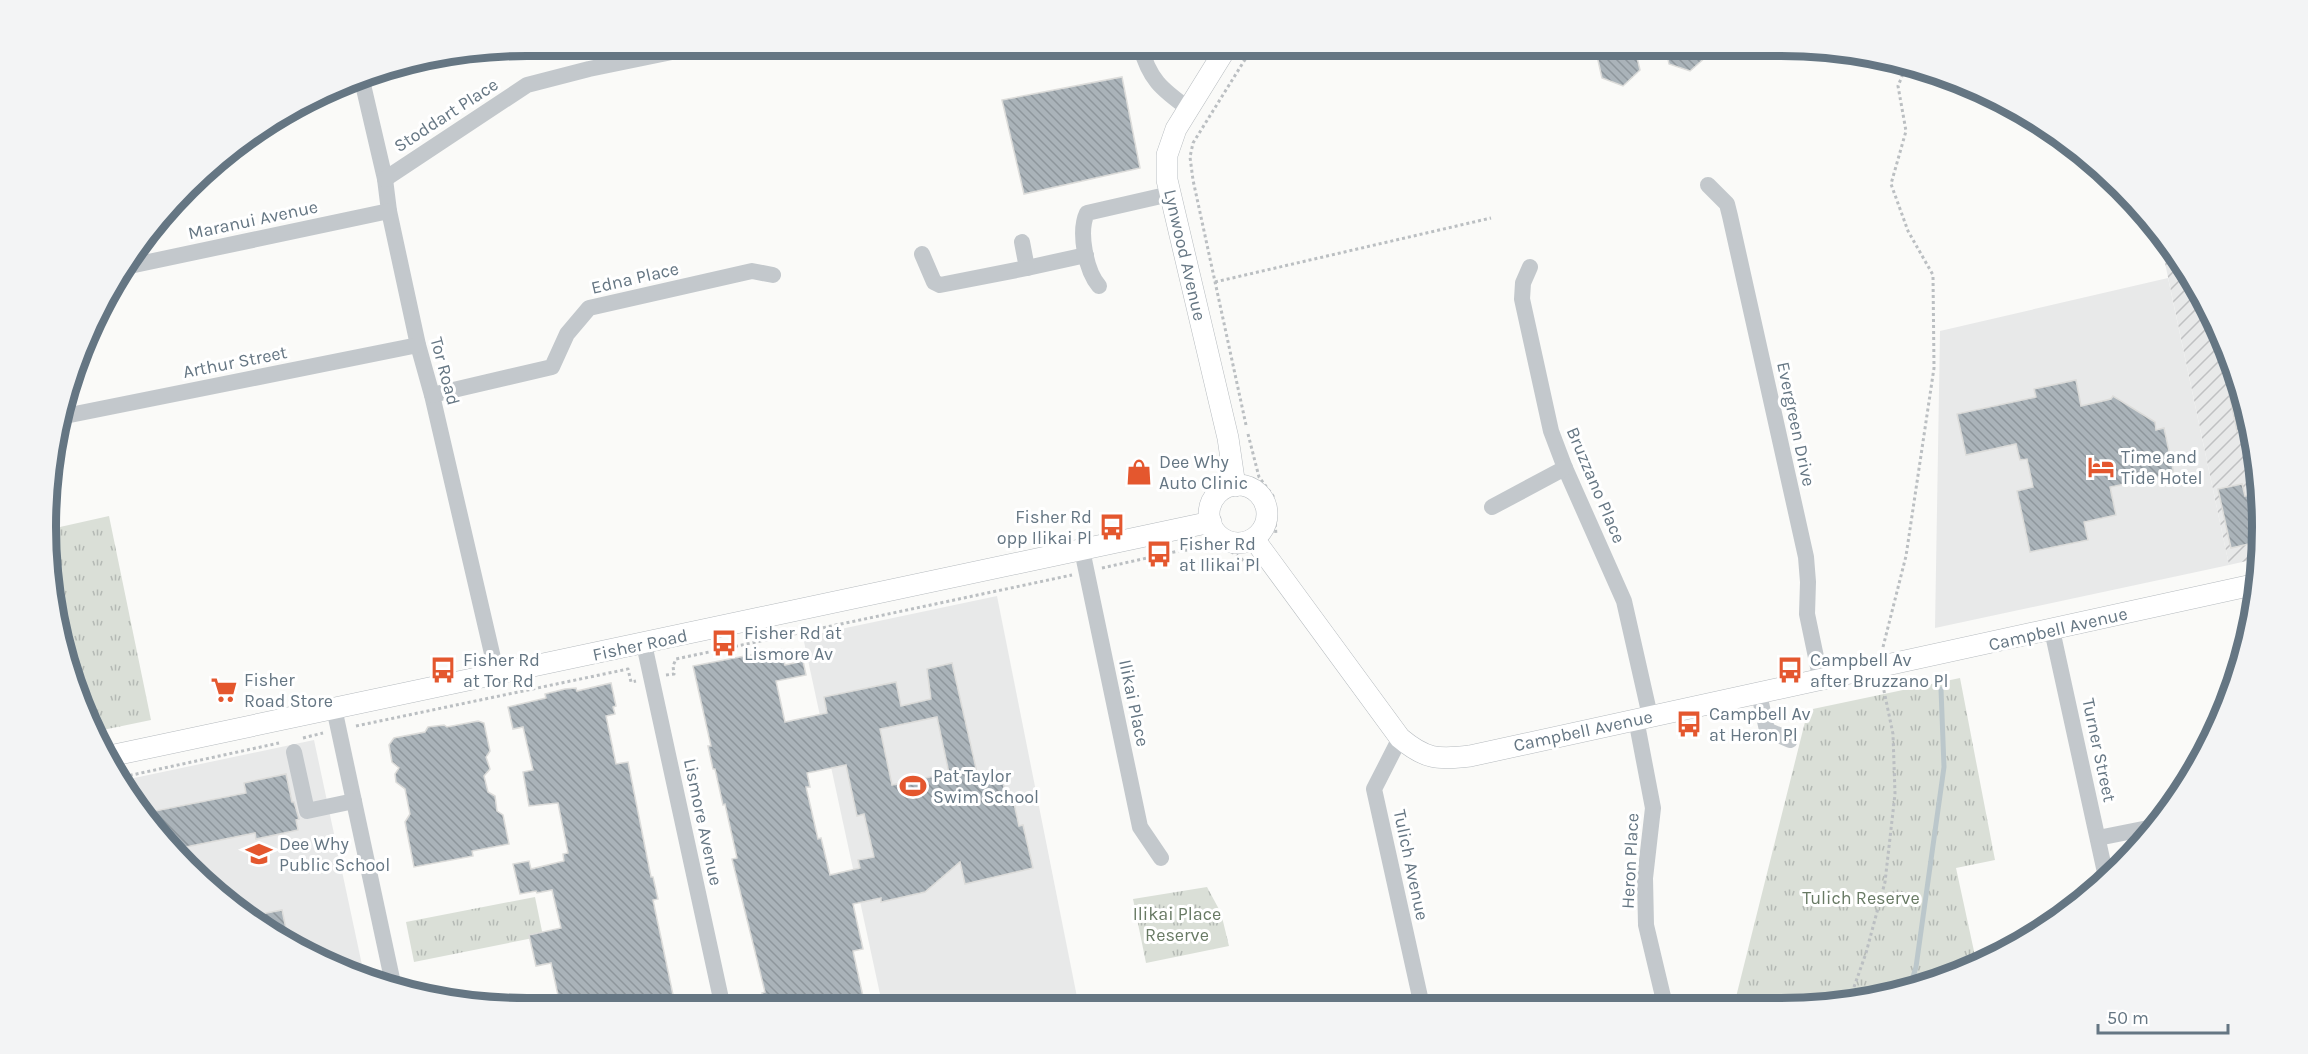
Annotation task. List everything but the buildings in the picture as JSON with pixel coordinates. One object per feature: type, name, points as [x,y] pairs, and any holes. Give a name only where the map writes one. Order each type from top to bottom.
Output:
[{"type":"main road","name":"Lynwood Avenue","points":[[1221,56],[1176,129],[1167,154],[1167,180],[1228,438],[1235,486]]},
{"type":"main road","points":[[1235,486],[1245,486],[1254,490],[1266,505],[1265,524],[1261,532],[1254,539],[1246,542],[1232,542],[1218,535],[1211,522],[1209,513],[1217,494],[1235,486]]},
{"type":"main road","name":"Fisher Road","points":[[115,755],[1211,522]]},
{"type":"main road","name":"Campbell Avenue","points":[[1254,539],[1400,738],[1431,758],[1454,758],[1821,681],[2248,586]]},
{"type":"street","name":"Stoddart Place","points":[[385,179],[527,85],[652,56]]},
{"type":"street","points":[[1144,56],[1150,75],[1167,93],[1188,108]]},
{"type":"street","name":"Tor Road","points":[[363,85],[385,179],[389,211],[418,345],[432,395],[497,675]]},
{"type":"street","name":"Evergreen Drive","points":[[1708,185],[1727,204],[1730,216],[1806,557],[1807,614],[1821,681]]},
{"type":"street","points":[[1099,286],[1092,278],[1086,255],[1083,220],[1087,213],[1170,194]]},
{"type":"street","name":"Maranui Avenue","points":[[135,265],[389,211]]},
{"type":"street","points":[[1022,242],[1027,268]]},
{"type":"street","points":[[922,254],[934,282],[940,285],[1086,255]]},
{"type":"street","name":"Bruzzano Place","points":[[1530,267],[1523,283],[1522,299],[1526,326],[1551,431],[1624,601],[1643,718]]},
{"type":"street","name":"Edna Place","points":[[432,395],[552,367],[567,334],[589,308],[752,271],[772,275]]},
{"type":"street","name":"Arthur Street","points":[[70,415],[418,345]]},
{"type":"street","points":[[1492,507],[1565,468]]},
{"type":"street","name":"Ilikai Place","points":[[1082,550],[1140,827],[1161,858]]},
{"type":"street","name":"Turner Street","points":[[2052,630],[2104,869]]},
{"type":"street","name":"Lismore Avenue","points":[[644,644],[721,998]]},
{"type":"street","points":[[1759,694],[1767,730],[1790,740]]},
{"type":"street","points":[[334,708],[392,978]]},
{"type":"street","name":"Heron Place","points":[[1643,718],[1653,808],[1645,878],[1646,925],[1663,998]]},
{"type":"street","name":"Tulich Avenue","points":[[1400,738],[1374,789],[1420,998]]},
{"type":"street","points":[[291,744],[307,811],[354,801]]},
{"type":"street","points":[[2098,838],[2142,829]]},
{"type":"path","points":[[1247,56],[1193,143],[1190,157],[1193,180],[1252,449],[1259,477],[1273,496],[1275,533],[1280,540]]},
{"type":"path","points":[[1852,992],[1866,953],[1885,882],[1895,794],[1893,734],[1880,668],[1892,607],[1906,556],[1934,368],[1933,275],[1908,231],[1891,184],[1906,131],[1898,86],[1904,72]]},
{"type":"path","points":[[1215,282],[1491,218]]},
{"type":"path","points":[[674,674],[673,666],[676,659],[1183,550],[1194,552],[1215,547],[1227,548],[1248,565]]},
{"type":"path","points":[[127,776],[291,744],[338,730],[628,669],[631,682]]},
{"type":"shaded area","points":[[2162,250],[2189,291],[2217,347],[2243,435],[2251,496],[2251,560],[2229,565]]},
{"type":"shaded area","points":[[2168,278],[2229,565],[1935,628],[1940,331]]},
{"type":"shaded area","points":[[997,596],[1077,998],[881,998],[803,637]]},
{"type":"shaded area","name":"Dee Why Public School","points":[[314,740],[363,969],[318,950],[265,919],[240,901],[216,881],[173,838],[129,779]]},
{"type":"green space","points":[[109,516],[151,720],[101,730],[81,679],[65,619],[60,589],[56,528]]},
{"type":"green space","name":"Tulich Reserve","points":[[1960,678],[1995,860],[1956,868],[1975,957],[1933,973],[1873,989],[1812,997],[1736,998],[1808,710]]},
{"type":"green space","name":"Ilikai Place Reserve","points":[[1207,887],[1221,913],[1229,946],[1146,963],[1133,899]]},
{"type":"green space","points":[[535,897],[543,936],[414,962],[406,922]]},
{"type":"waterway","points":[[1912,979],[1916,967],[1944,767],[1941,689]]},
{"type":"place","name":"Time and Tide Hotel","points":[[2101,467]]},
{"type":"place","name":"Dee Why Auto Clinic","points":[[1139,472]]},
{"type":"place","name":"Fisher Rd opp Ilikai Pl","points":[[1112,527]]},
{"type":"place","name":"Fisher Rd at Ilikai Pl","points":[[1159,554]]},
{"type":"place","name":"Fisher Rd at Lismore Av","points":[[724,643]]},
{"type":"place","name":"Fisher Rd at Tor Rd","points":[[443,670]]},
{"type":"place","name":"Campbell Av after Bruzzano Pl","points":[[1790,670]]},
{"type":"place","name":"Fisher Road Store","points":[[224,690]]},
{"type":"place","name":"Campbell Av at Heron Pl","points":[[1689,724]]},
{"type":"place","name":"Pat Taylor Swim School","points":[[913,786]]},
{"type":"place","name":"Dee Why Public School","points":[[259,854]]}]
